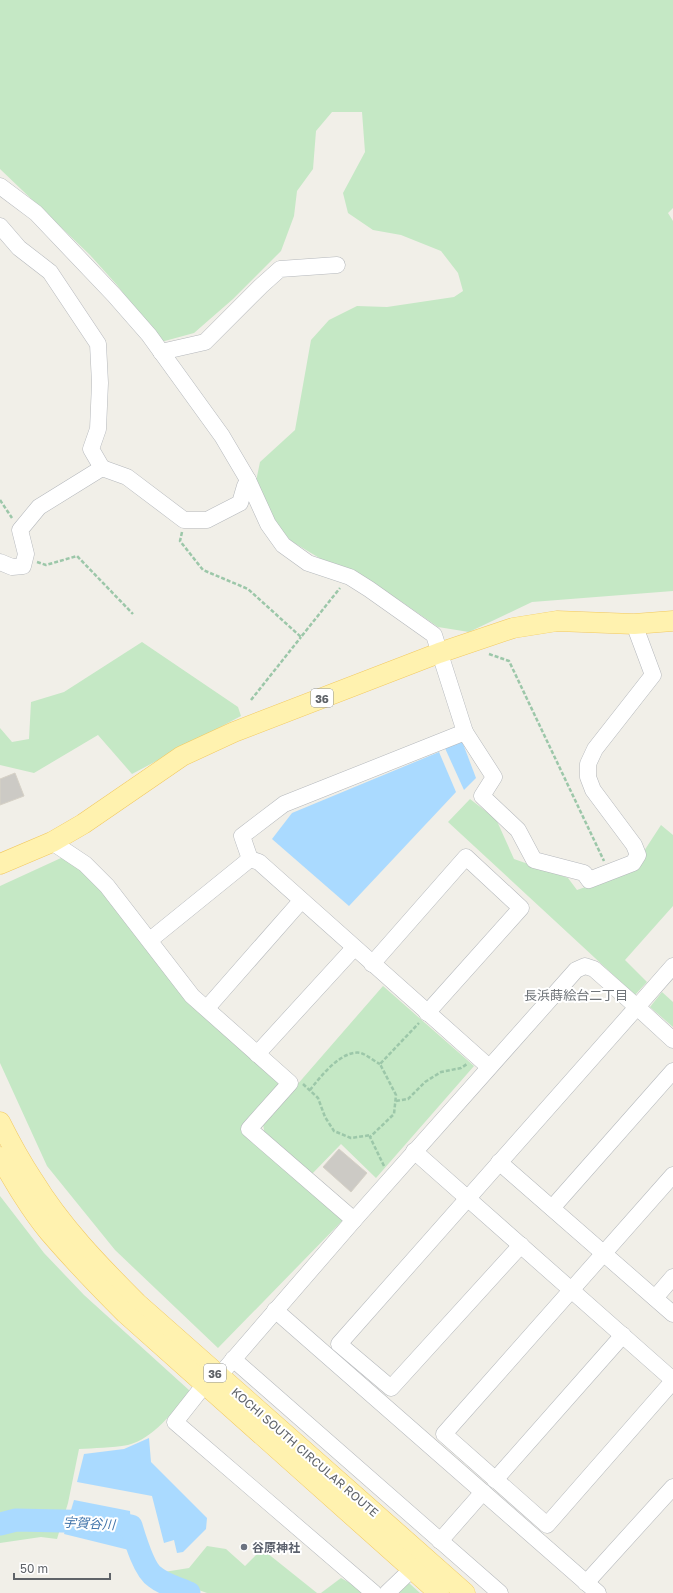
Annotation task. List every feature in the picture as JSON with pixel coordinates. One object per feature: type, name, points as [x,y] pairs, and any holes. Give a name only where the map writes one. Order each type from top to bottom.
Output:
[{"type":"main road","name":"36","points":[[0,864],[52,842],[83,824],[182,756],[234,732],[439,653],[513,628],[557,621],[634,624],[673,621]]},
{"type":"main road","name":"KOCHI SOUTH CIRCULAR ROUTE","points":[[0,1122],[33,1182],[62,1221],[96,1261],[212,1380],[439,1593]]},
{"type":"main road","name":"KOCHI SOUTH CIRCULAR ROUTE","points":[[0,1157],[19,1190],[48,1230],[84,1272],[125,1313],[212,1380],[465,1593]]},
{"type":"street","points":[[0,186],[36,212],[114,295],[149,335],[222,436],[248,480],[268,524],[283,545],[308,563],[350,577],[434,636],[465,732],[494,777],[482,796],[518,830],[534,860],[584,873],[589,880],[633,863],[638,855],[634,845],[593,790],[588,777],[588,764],[596,749],[653,675],[634,624]]},
{"type":"street","points":[[0,226],[19,248],[50,272],[98,344],[100,383],[98,429],[91,449],[102,468],[127,477],[184,520],[207,520],[240,503],[248,480]]},
{"type":"street","points":[[161,352],[205,342],[280,269],[337,265]]},
{"type":"street","points":[[0,562],[12,567],[24,566],[26,554],[20,530],[39,506],[102,468]]},
{"type":"street","points":[[250,859],[242,836],[284,804],[465,732]]},
{"type":"street","points":[[52,842],[85,864],[107,886],[192,996],[290,1083],[249,1129],[354,1220]]},
{"type":"street","points":[[372,964],[466,857],[521,908],[428,1013]]},
{"type":"street","points":[[250,859],[260,862],[301,901],[483,1062]]},
{"type":"street","points":[[150,940],[250,859]]},
{"type":"street","points":[[207,1008],[301,901]]},
{"type":"street","points":[[257,1054],[354,948]]},
{"type":"street","points":[[374,1593],[175,1422],[212,1380],[233,1359],[414,1151],[483,1062],[576,970],[584,966],[594,969],[673,1040]]},
{"type":"street","points":[[521,1245],[391,1388],[339,1344],[673,966]]},
{"type":"street","points":[[552,1208],[673,1072]]},
{"type":"street","points":[[414,1151],[468,1198],[521,1245],[571,1289],[623,1335],[673,1381],[547,1525],[444,1434],[571,1289],[673,1175]]},
{"type":"street","points":[[499,1162],[602,1254],[673,1314]]},
{"type":"street","points":[[654,1298],[673,1277]]},
{"type":"street","points":[[275,1310],[592,1588],[673,1487]]},
{"type":"street","points":[[495,1480],[623,1335]]},
{"type":"street","points":[[233,1359],[500,1593]]},
{"type":"street","points":[[440,1541],[483,1492]]},
{"type":"street","points":[[387,1593],[412,1569]]},
{"type":"path","points":[[0,500],[20,530]]},
{"type":"path","points":[[184,520],[180,541],[204,570],[248,589],[301,638]]},
{"type":"path","points":[[25,558],[46,565],[77,556],[133,614]]},
{"type":"path","points":[[251,700],[350,577]]},
{"type":"path","points":[[482,651],[509,661],[609,872]]},
{"type":"path","points":[[380,1064],[428,1013]]},
{"type":"path","points":[[290,1083],[297,1082],[305,1084],[310,1090],[318,1098],[325,1117],[334,1131],[351,1138],[372,1135],[394,1114],[396,1095],[380,1064],[360,1053],[348,1054],[338,1060],[320,1077],[310,1090]]},
{"type":"path","points":[[396,1102],[408,1099],[425,1082],[441,1072],[483,1062]]},
{"type":"path","points":[[372,1135],[370,1137],[390,1179]]},
{"type":"green space","points":[[0,0],[673,0],[673,208],[668,213],[673,221],[673,591],[532,602],[469,632],[438,627],[399,600],[341,571],[291,541],[269,516],[254,491],[260,462],[295,430],[311,340],[329,320],[357,306],[387,307],[454,297],[463,291],[458,273],[441,251],[401,235],[373,230],[348,213],[343,193],[365,152],[362,112],[332,112],[316,131],[313,169],[297,191],[294,216],[281,251],[233,299],[194,333],[161,342],[117,285],[90,255],[0,169]]},
{"type":"green space","points":[[142,642],[238,707],[241,716],[132,774],[98,735],[34,773],[0,765],[0,728],[12,742],[29,739],[31,702],[64,692]]},
{"type":"green space","points":[[470,799],[496,819],[514,859],[568,878],[577,890],[631,871],[661,825],[673,835],[673,906],[625,960],[647,982],[635,995],[448,822]]},
{"type":"green space","points":[[61,858],[73,861],[282,1084],[243,1130],[343,1220],[218,1348],[115,1250],[47,1166],[0,1063],[0,886]]},
{"type":"green space","points":[[383,986],[474,1066],[376,1178],[341,1144],[311,1175],[265,1136],[263,1124]]},
{"type":"green space","points":[[662,992],[673,1002],[673,1027],[650,1007]]},
{"type":"green space","points":[[0,1196],[44,1253],[84,1295],[190,1391],[154,1431],[137,1442],[122,1446],[79,1449],[68,1503],[57,1539],[41,1537],[0,1543]]},
{"type":"green space","points":[[207,1546],[226,1549],[245,1566],[262,1549],[317,1593],[207,1593],[168,1579],[164,1572],[189,1568]]},
{"type":"green space","points":[[341,1578],[368,1593],[321,1593]]},
{"type":"green space","points":[[409,1583],[420,1593],[398,1593]]},
{"type":"water","points":[[462,741],[476,778],[464,790],[444,746]]},
{"type":"water","points":[[439,752],[456,792],[349,906],[272,839],[292,813]]},
{"type":"water","points":[[149,1438],[151,1462],[207,1518],[206,1529],[183,1552],[177,1553],[174,1540],[164,1543],[152,1496],[77,1482],[84,1454],[124,1449]]},
{"type":"water","points":[[74,1500],[130,1511],[133,1551],[64,1534]]},
{"type":"building","points":[[15,773],[24,796],[0,805],[0,779]]},
{"type":"building","points":[[339,1149],[367,1173],[351,1192],[323,1167]]},
{"type":"waterway","name":"宇賀谷川","points":[[0,1524],[16,1520],[108,1522],[131,1526],[140,1554],[151,1573],[163,1582],[189,1593]]},
{"type":"place","name":"谷原神社","points":[[244,1547]]},
{"type":"district","name":"長浜蒔絵台二丁目","points":[[576,995]]}]
